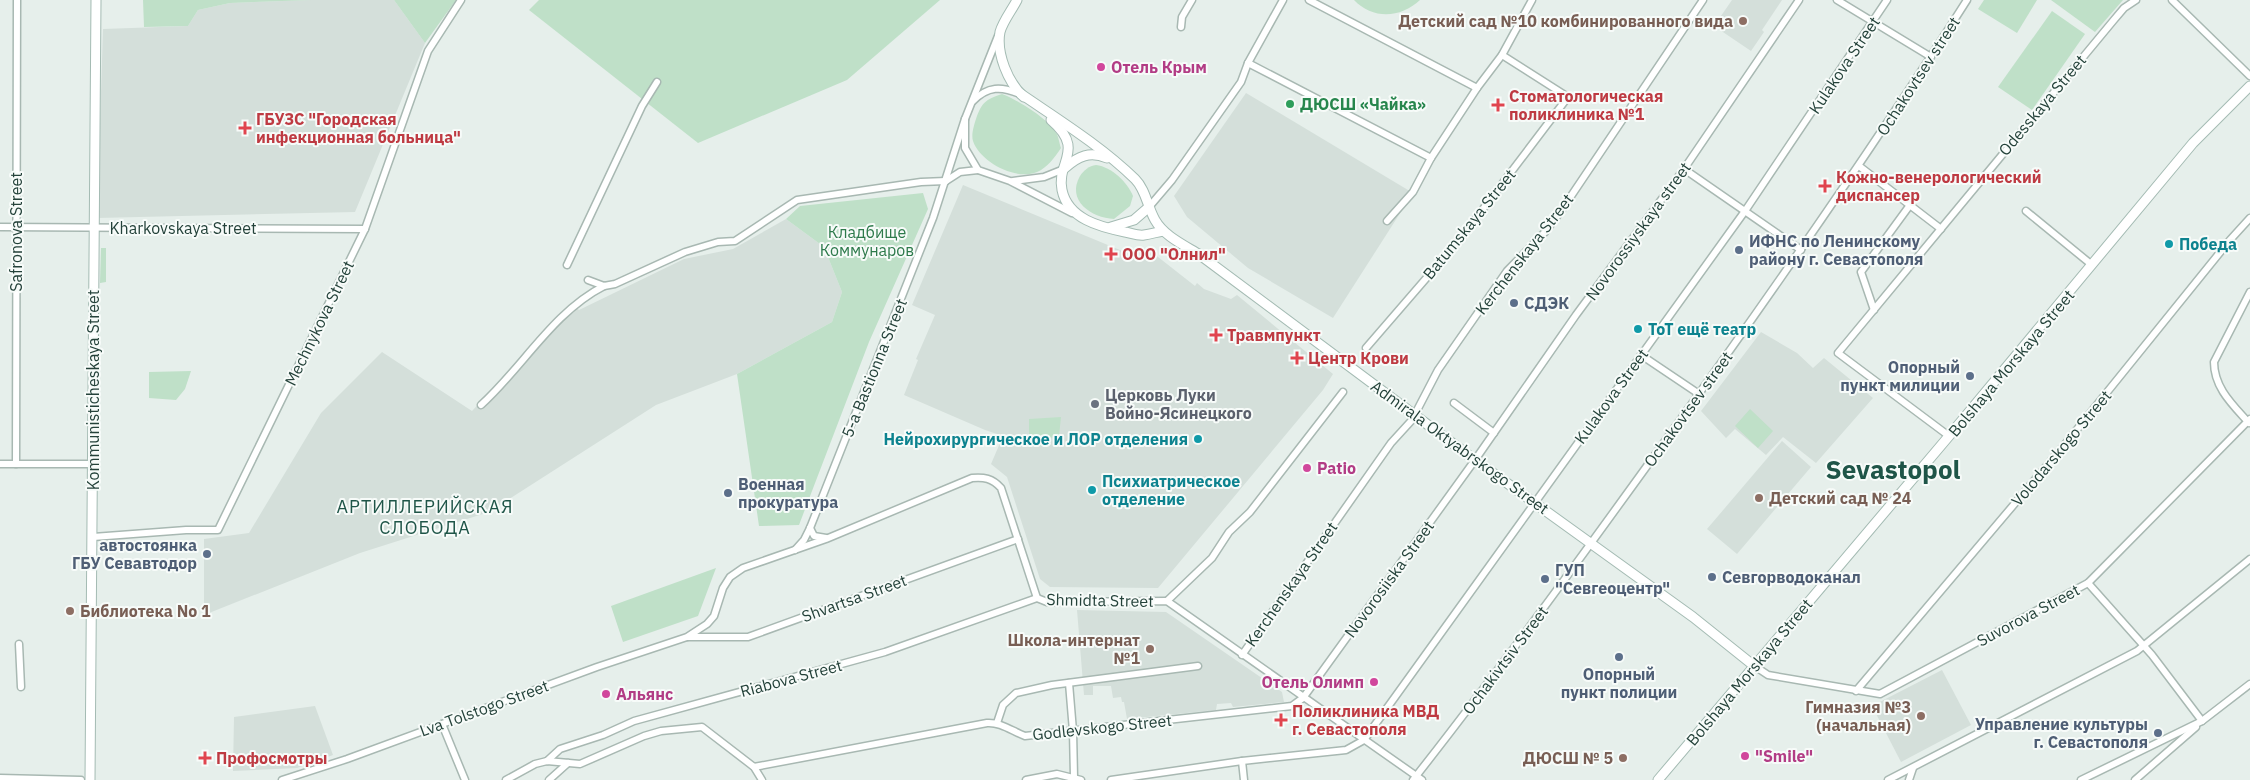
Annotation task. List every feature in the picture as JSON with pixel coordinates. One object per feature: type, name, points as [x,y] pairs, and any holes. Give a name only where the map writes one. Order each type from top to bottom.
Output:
[{"type":"main road","name":"Kommunisticheskaya Street","points":[[90,780],[96,0]]},
{"type":"main road","points":[[1017,0],[1000,31],[1000,46],[1006,71],[1021,94],[1056,124],[1064,135],[1068,157],[1061,183],[1064,198],[1079,216],[1106,228],[1142,235],[1163,231]]},
{"type":"main road","name":"Bolshaya Morskaya Street","points":[[1658,780],[1753,665],[1949,436],[2192,143],[2250,86]]},
{"type":"main road","points":[[1021,94],[1082,136],[1140,185],[1149,207],[1126,224],[1106,228]]},
{"type":"main road","points":[[1064,169],[1074,160],[1086,155],[1100,155],[1112,160]]},
{"type":"main road","name":"Admirala Oktyabrskogo Street","points":[[1149,207],[1154,219],[1163,231],[1200,255],[1475,460],[1592,543],[1736,650],[1753,665]]},
{"type":"street","name":"Safronova Street","points":[[16,0],[16,464]]},
{"type":"street","name":"Mechnykova Street","points":[[93,538],[186,530],[218,530],[365,229],[428,51],[462,0]]},
{"type":"street","points":[[1181,27],[1182,17],[1192,0]]},
{"type":"street","points":[[1149,207],[1172,180],[1241,82],[1248,62],[1283,0]]},
{"type":"street","points":[[1309,0],[1477,88]]},
{"type":"street","points":[[1387,221],[1413,193],[1430,158],[1477,88],[1502,55],[1532,0]]},
{"type":"street","name":"Kerchenskaya Street","points":[[1242,655],[1391,443],[1415,415],[1438,370],[1507,271],[1545,232],[1561,211],[1703,0]]},
{"type":"street","name":"Novorossiyskaya street","points":[[1475,460],[1576,315],[1684,169],[1799,0]]},
{"type":"street","points":[[1837,0],[1931,57]]},
{"type":"street","name":"Kulakova Street","points":[[1364,740],[1745,210],[1887,0]]},
{"type":"street","name":"Ochakovtsev street","points":[[1592,543],[1801,250],[1859,166],[1967,0]]},
{"type":"street","name":"Odesskaya Street","points":[[1949,436],[1838,353],[1985,173],[2124,8],[2136,0]]},
{"type":"street","points":[[2172,0],[2250,76]]},
{"type":"street","points":[[978,170],[965,148],[965,119],[1000,31]]},
{"type":"street","name":"Batumskaya Street","points":[[1366,348],[1461,238],[1568,97],[1502,55]]},
{"type":"street","points":[[1248,62],[1430,158]]},
{"type":"street","points":[[567,266],[642,106],[657,82]]},
{"type":"street","points":[[972,102],[987,90],[1001,87],[1021,94]]},
{"type":"street","name":"5-a Bastionna Street","points":[[794,550],[804,540],[810,528],[946,181],[965,119]]},
{"type":"street","points":[[1859,166],[1941,229]]},
{"type":"street","points":[[1010,181],[1036,179],[1064,169]]},
{"type":"street","points":[[1684,169],[1801,250]]},
{"type":"street","points":[[481,405],[500,388],[569,309],[588,294],[705,246],[735,241],[798,200],[921,182],[946,181],[960,172],[978,170],[1010,181],[1079,216]]},
{"type":"street","points":[[1874,310],[1861,272],[1910,205]]},
{"type":"street","points":[[2026,211],[2092,265]]},
{"type":"street","name":"Volodarskogo Street","points":[[1856,691],[2060,450],[2230,240],[2250,218]]},
{"type":"street","name":"Kharkovskaya Street","points":[[0,227],[365,229]]},
{"type":"street","points":[[588,280],[604,286]]},
{"type":"street","points":[[2249,421],[2221,390],[2214,372],[2214,362],[2250,292]]},
{"type":"street","points":[[1640,355],[1699,394]]},
{"type":"street","points":[[1167,601],[1212,558],[1229,532],[1250,512],[1343,392]]},
{"type":"street","points":[[1454,403],[1494,433]]},
{"type":"street","name":"Suvorova Street","points":[[1753,665],[1768,675],[1880,694],[2088,583],[2249,421]]},
{"type":"street","name":"Novorosiiska Street","points":[[1303,698],[1475,460]]},
{"type":"street","points":[[0,464],[93,464]]},
{"type":"street","name":"Shmidta Street","points":[[826,539],[967,479],[986,477],[996,482],[1001,488],[1036,598],[1047,602],[1167,601],[1417,779]]},
{"type":"street","points":[[810,528],[814,536],[826,539]]},
{"type":"street","points":[[687,637],[707,624],[714,616],[723,588],[730,577],[743,568],[826,539]]},
{"type":"street","name":"Shvartsa Street","points":[[687,637],[748,637],[1018,539]]},
{"type":"street","name":"Ochakivtsiv Street","points":[[1417,779],[1592,543]]},
{"type":"street","points":[[1888,780],[2145,646],[2250,559]]},
{"type":"street","points":[[2088,583],[2145,646],[2202,721]]},
{"type":"street","name":"Riabova Street","points":[[547,761],[560,749],[603,735],[634,721],[885,652],[1036,598]]},
{"type":"street","name":"Lva Tolstogo Street","points":[[282,780],[347,759],[613,661],[687,637]]},
{"type":"street","points":[[19,644],[22,687]]},
{"type":"street","points":[[762,780],[754,767],[997,722],[1004,705],[1016,693],[1069,683],[1198,666]]},
{"type":"street","points":[[1069,683],[1074,777]]},
{"type":"street","points":[[2134,780],[2202,721],[2250,684]]},
{"type":"street","name":"Godlevskogo Street","points":[[997,722],[1008,730],[1025,736],[1292,706],[1303,698]]},
{"type":"street","points":[[2081,780],[2202,721]]},
{"type":"street","points":[[442,724],[466,780]]},
{"type":"street","name":"Riabova Street","points":[[506,780],[535,764],[547,761],[580,764],[644,736],[662,731],[702,727],[754,767]]},
{"type":"street","points":[[1111,780],[1166,776],[1242,761],[1346,750],[1364,740]]},
{"type":"street","points":[[1242,761],[1244,780]]},
{"type":"street","points":[[550,780],[568,763]]},
{"type":"street","points":[[1909,780],[1914,767]]},
{"type":"street","points":[[1026,780],[1058,774],[1081,780]]},
{"type":"street","points":[[0,778],[81,780]]},
{"type":"shaded area","name":"ГБУЗС \"Городская инфекционная больница\"","points":[[311,0],[394,0],[425,43],[355,212],[97,218],[103,29],[188,26],[198,10],[230,3]]},
{"type":"shaded area","name":"Детский сад №10 комбинированного вида","points":[[1732,0],[1782,0],[1762,30],[1764,32],[1751,51],[1714,26]]},
{"type":"shaded area","points":[[1246,93],[1413,193],[1333,318],[1248,268],[1187,217],[1174,196]]},
{"type":"shaded area","points":[[963,185],[1132,255],[1132,250],[1148,248],[1148,252],[1153,253],[1195,286],[1197,283],[1204,289],[1231,299],[1237,295],[1333,374],[1323,390],[1158,588],[1050,587],[1040,579],[1007,477],[991,464],[1003,436],[904,395],[918,360],[916,359],[935,315],[912,305]]},
{"type":"shaded area","points":[[786,219],[824,247],[842,292],[832,322],[737,374],[656,405],[489,512],[360,553],[204,615],[204,539],[249,533],[321,413],[382,352],[472,411],[572,304],[579,310],[684,259],[733,249]]},
{"type":"shaded area","points":[[1761,332],[1797,353],[1813,368],[1824,358],[1873,398],[1816,463],[1783,437],[1766,455],[1735,429],[1726,438],[1701,411]]},
{"type":"shaded area","name":"Детский сад № 24","points":[[1782,441],[1811,467],[1737,554],[1707,529]]},
{"type":"shaded area","name":"Школа-интернат №1","points":[[1077,610],[1166,612],[1282,692],[1284,702],[1233,707],[1231,703],[1217,704],[1216,710],[1127,719],[1124,702],[1122,702],[1121,697],[1113,698],[1111,686],[1093,686],[1093,695],[1084,695]]},
{"type":"shaded area","name":"Гимназия №3 (начальная)","points":[[1942,670],[1971,725],[1901,762],[1872,706]]},
{"type":"shaded area","points":[[315,706],[333,755],[297,768],[233,771],[234,717]]},
{"type":"green space","points":[[143,0],[311,0],[230,3],[198,10],[188,26],[144,27]]},
{"type":"green space","points":[[394,0],[456,0],[425,43]]},
{"type":"green space","points":[[539,0],[940,0],[847,80],[698,143],[529,10]]},
{"type":"green space","points":[[1354,0],[1420,0],[1396,13],[1378,14]]},
{"type":"green space","points":[[1984,0],[2037,0],[2017,33],[1978,9]]},
{"type":"green space","points":[[2051,0],[2123,0],[2095,32]]},
{"type":"green space","points":[[2052,11],[2085,34],[2032,110],[1998,87]]},
{"type":"green space","points":[[1002,94],[1040,116],[1057,135],[1061,148],[1047,165],[1037,172],[1019,174],[1000,168],[983,156],[973,141],[974,127],[982,105]]},
{"type":"green space","points":[[1096,165],[1108,169],[1118,176],[1133,196],[1130,206],[1114,219],[1105,218],[1089,211],[1083,206],[1076,193],[1076,185],[1080,176],[1091,166]]},
{"type":"green space","name":"Кладбище Коммунаров","points":[[923,193],[928,209],[869,342],[799,525],[759,526],[737,374],[832,322],[842,292],[824,247],[786,219],[800,206]]},
{"type":"green space","points":[[101,248],[106,248],[106,282],[100,283]]},
{"type":"green space","points":[[191,371],[185,389],[176,400],[149,398],[149,372]]},
{"type":"green space","points":[[1750,409],[1773,431],[1758,448],[1735,426]]},
{"type":"green space","points":[[1061,417],[1059,436],[1050,438],[1048,445],[1029,447],[1029,419]]},
{"type":"green space","points":[[716,568],[698,616],[623,642],[611,606]]},
{"type":"place","name":"Детский сад №10 комбинированного вида","points":[[1743,21]]},
{"type":"place","name":"Отель Крым","points":[[1101,67]]},
{"type":"place","name":"ДЮСШ «Чайка»","points":[[1290,104]]},
{"type":"place","name":"Стоматологическая поликлиника №1","points":[[1498,105]]},
{"type":"place","name":"ГБУЗС \"Городская инфекционная больница\"","points":[[245,128]]},
{"type":"place","name":"Кожно-венерологический диспансер","points":[[1825,186]]},
{"type":"place","name":"Победа","points":[[2169,244]]},
{"type":"place","name":"ИФНС по Ленинскому району г. Севастополя","points":[[1739,250]]},
{"type":"place","name":"ООО \"Олнил\"","points":[[1111,254]]},
{"type":"place","name":"СДЭК","points":[[1514,303]]},
{"type":"place","name":"ТоТ ещё театр","points":[[1638,329]]},
{"type":"place","name":"Травмпункт","points":[[1216,335]]},
{"type":"place","name":"Центр Крови","points":[[1297,358]]},
{"type":"place","name":"Опорный пункт милиции","points":[[1970,376]]},
{"type":"place","name":"Церковь Луки Войно-Ясинецкого","points":[[1095,404]]},
{"type":"place","name":"Нейрохирургическое и ЛОР отделения","points":[[1198,439]]},
{"type":"place","name":"Patio","points":[[1307,468]]},
{"type":"place","name":"Психиатрическое отделение","points":[[1092,490]]},
{"type":"place","name":"Военная прокуратура","points":[[728,493]]},
{"type":"place","name":"Детский сад № 24","points":[[1759,498]]},
{"type":"place","name":"автостоянка ГБУ Севавтодор","points":[[207,554]]},
{"type":"place","name":"Севгорводоканал","points":[[1712,577]]},
{"type":"place","name":"ГУП \"Севгеоцентр\"","points":[[1545,579]]},
{"type":"place","name":"Библиотека No 1","points":[[70,611]]},
{"type":"place","name":"Школа-интернат №1","points":[[1150,649]]},
{"type":"place","name":"Опорный пункт полиции","points":[[1619,657]]},
{"type":"place","name":"Отель Олимп","points":[[1374,682]]},
{"type":"place","name":"Альянс","points":[[606,694]]},
{"type":"place","name":"Гимназия №3 (начальная)","points":[[1921,716]]},
{"type":"place","name":"Поликлиника МВД г. Севастополя","points":[[1281,720]]},
{"type":"place","name":"Управление культуры г. Севастополя","points":[[2158,733]]},
{"type":"place","name":"\"Smile\"","points":[[1745,756]]},
{"type":"place","name":"Профосмотры","points":[[205,758]]},
{"type":"place","name":"ДЮСШ № 5","points":[[1623,758]]},
{"type":"district","name":"Sevastopol","points":[[1893,469]]},
{"type":"district","name":"АРТИЛЛЕРИЙСКАЯ СЛОБОДА","points":[[425,516]]}]
